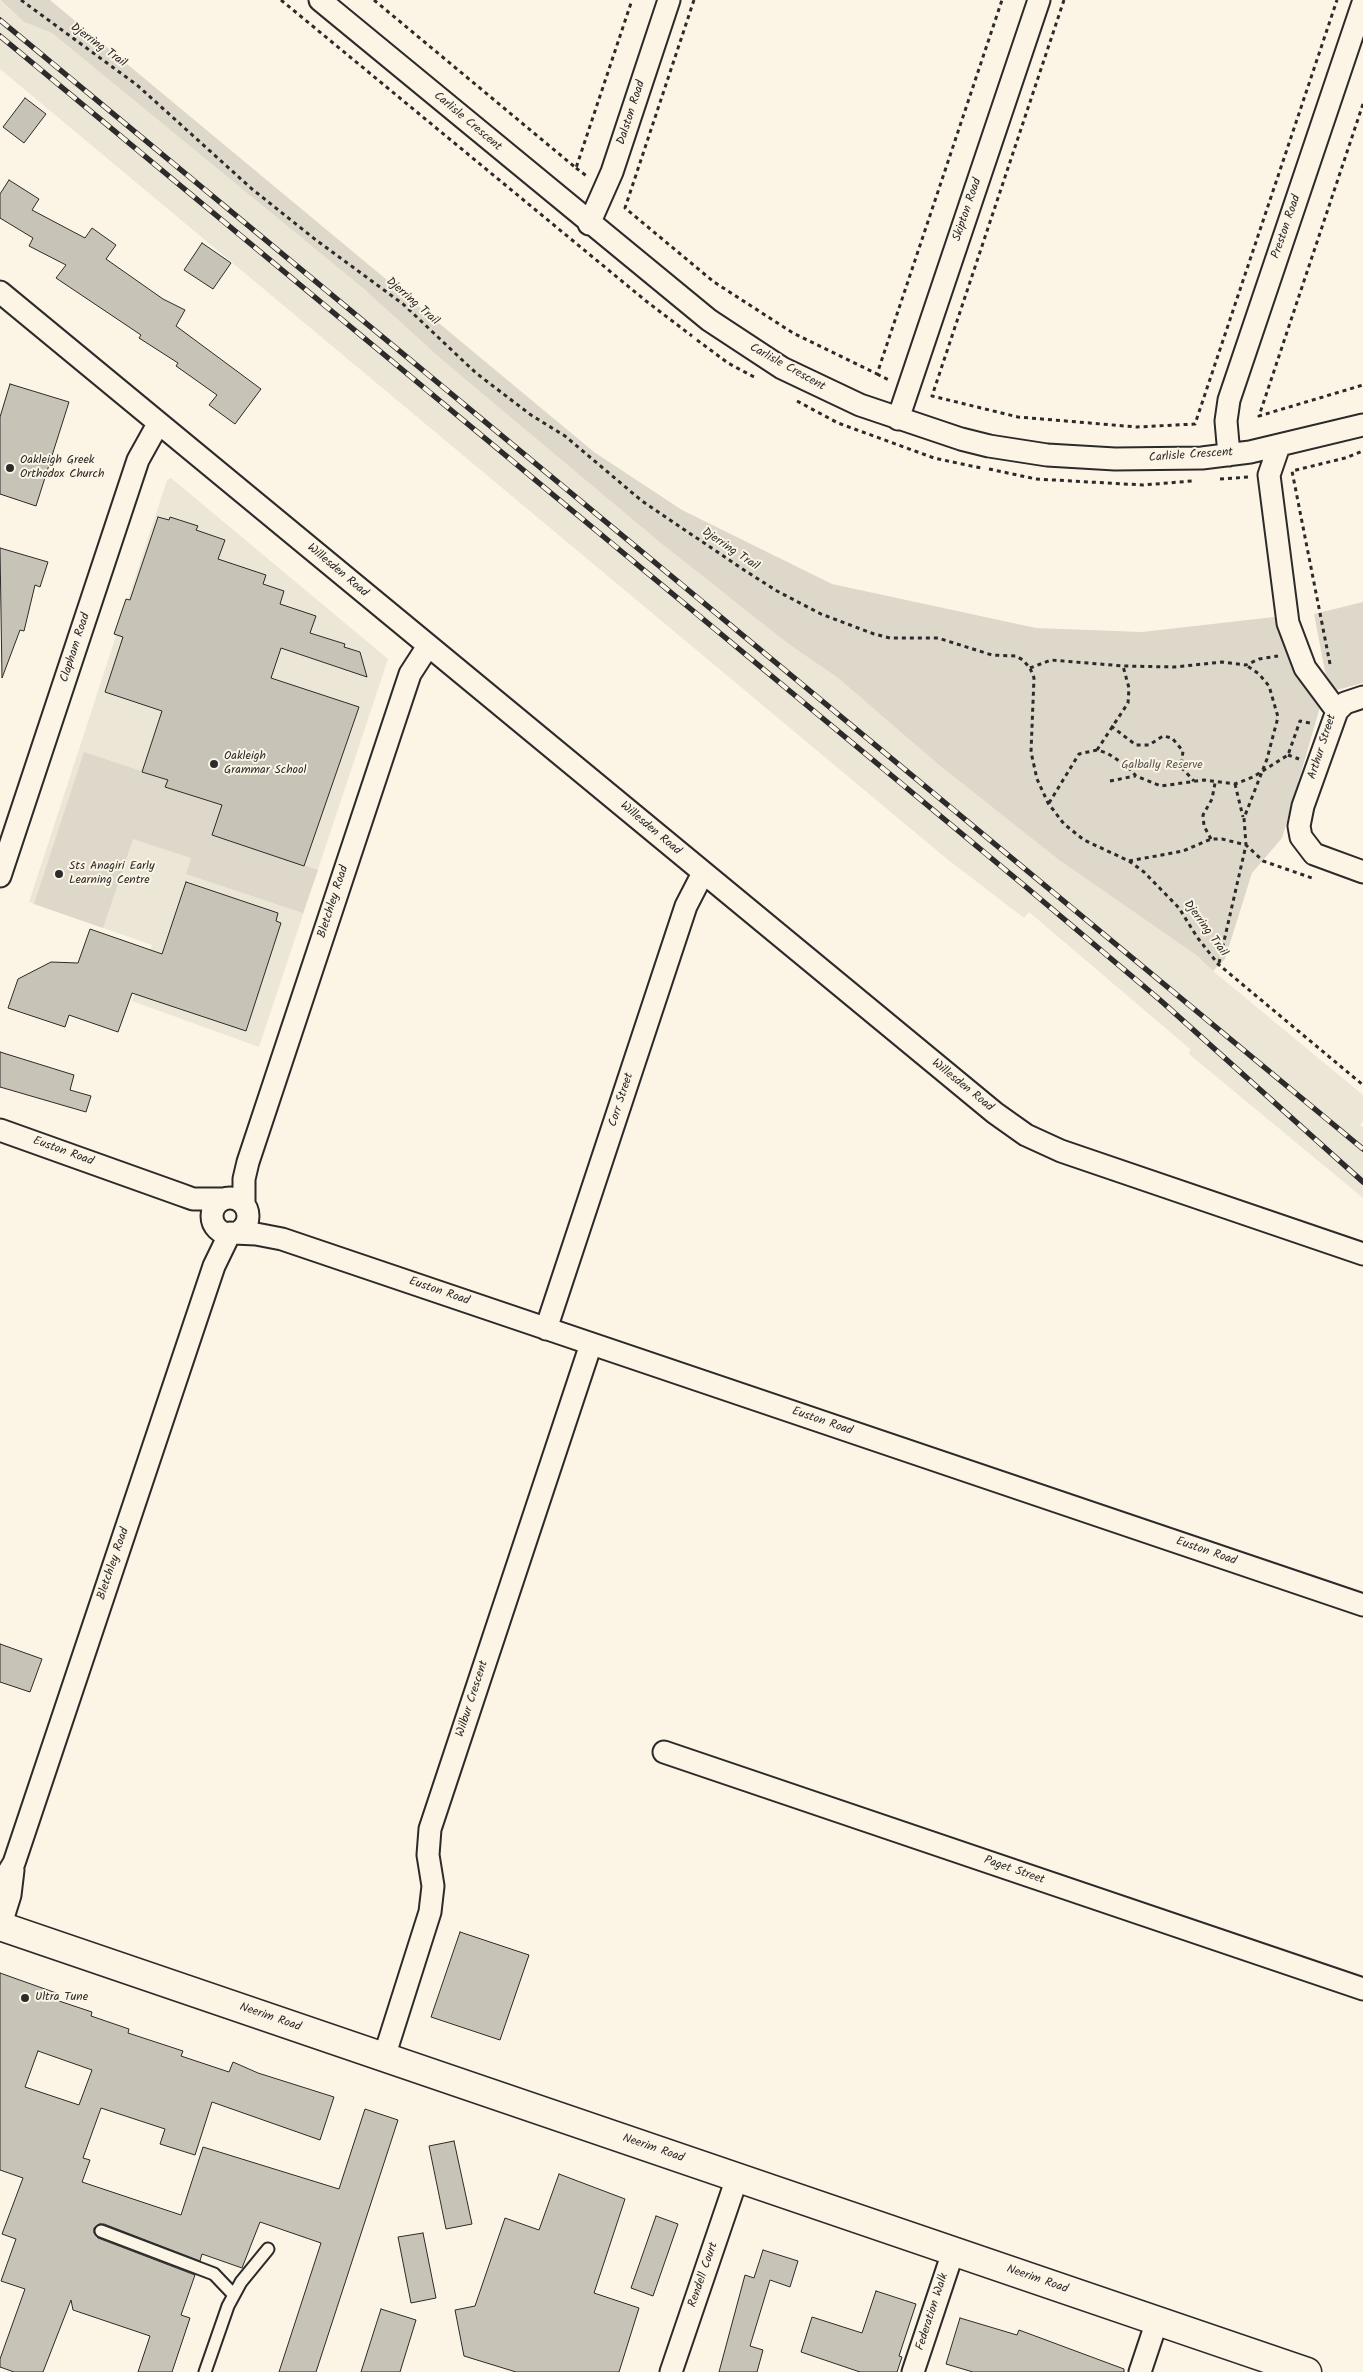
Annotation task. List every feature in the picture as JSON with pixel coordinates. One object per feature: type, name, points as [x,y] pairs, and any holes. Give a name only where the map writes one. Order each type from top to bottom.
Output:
[{"type":"street","name":"Carlisle Crescent","points":[[320,0],[687,303],[762,356],[833,394],[898,419],[961,439],[1047,455],[1115,460],[1157,460],[1229,455],[1279,446],[1363,425]]},
{"type":"street","name":"Dalston Road","points":[[589,224],[612,172],[669,0]]},
{"type":"street","name":"Skipton Road","points":[[898,419],[1039,0]]},
{"type":"street","name":"Preston Road","points":[[1229,455],[1226,421],[1231,393],[1363,3]]},
{"type":"street","name":"Willesden Road","points":[[0,292],[995,1113],[1026,1135],[1061,1150],[1363,1254]]},
{"type":"street","name":"Clapham Road","points":[[0,876],[138,460],[158,424]]},
{"type":"street","name":"Arthur Street","points":[[1279,446],[1269,475],[1288,623],[1305,668],[1337,711],[1303,806],[1299,832],[1304,843],[1314,854],[1363,872]]},
{"type":"street","name":"Bletchley Road","points":[[235,1202],[238,1186],[248,1162],[410,674],[428,646]]},
{"type":"street","points":[[1337,711],[1345,703],[1363,697]]},
{"type":"street","name":"Corr Street","points":[[546,1329],[686,906],[703,873]]},
{"type":"street","name":"Euston Road","points":[[0,1130],[182,1195],[235,1202],[259,1225],[282,1239]]},
{"type":"street","name":"Euston Road","points":[[182,1195],[202,1208],[223,1229],[282,1239],[1363,1605]]},
{"type":"street","points":[[235,1202],[246,1223],[243,1228],[223,1229],[213,1211],[235,1202]]},
{"type":"street","name":"Bletchley Road","points":[[0,1926],[10,1895],[14,1862],[214,1266],[223,1229]]},
{"type":"street","name":"Wilbur Crescent","points":[[384,2057],[430,1912],[432,1886],[428,1854],[430,1829],[591,1344]]},
{"type":"street","name":"Paget Street","points":[[664,1752],[1363,1989]]},
{"type":"street","name":"Bletchley Road","points":[[0,1886],[14,1862]]},
{"type":"street","name":"Neerim Road","points":[[0,1926],[1307,2372]]},
{"type":"street","name":"Rendell Court","points":[[671,2372],[737,2178]]},
{"type":"street","name":"Federation Walk","points":[[914,2372],[953,2252]]},
{"type":"street","points":[[1140,2372],[1157,2321]]},
{"type":"lane","points":[[101,2231],[214,2274],[234,2296]]},
{"type":"lane","points":[[205,2372],[228,2306],[241,2282],[268,2249]]},
{"type":"path","name":"Djerring Trail","points":[[21,0],[137,85],[260,195],[316,240],[403,304],[476,373],[531,415],[565,436],[642,501],[744,570],[803,605],[852,627],[890,638],[938,638],[992,655],[1016,656],[1024,660],[1030,668],[1034,685],[1031,752],[1037,779],[1048,803],[1064,824],[1084,840],[1129,861],[1144,872],[1179,908],[1197,937],[1218,964],[1363,1085]]},
{"type":"path","points":[[281,0],[646,301],[728,363],[762,382]]},
{"type":"path","points":[[374,0],[576,168],[632,0]]},
{"type":"path","points":[[694,0],[625,208],[714,282],[793,333],[876,374],[1002,0]]},
{"type":"path","points":[[1064,0],[932,396],[1018,417],[1137,427],[1195,424],[1337,0]]},
{"type":"path","points":[[1363,104],[1259,416],[1363,385]]},
{"type":"path","points":[[796,400],[838,423],[934,458],[1036,479],[1143,485],[1197,481]]},
{"type":"path","points":[[1215,479],[1269,475],[1292,471],[1345,458],[1363,450]]},
{"type":"path","points":[[1292,471],[1330,667]]},
{"type":"path","points":[[1246,665],[1258,659],[1282,655]]},
{"type":"path","points":[[1030,668],[1051,660],[1123,666],[1174,667],[1222,662],[1246,665],[1259,674],[1268,686],[1278,718],[1244,818]]},
{"type":"path","points":[[1097,750],[1111,726],[1125,709],[1129,694],[1123,666]]},
{"type":"path","points":[[1048,803],[1079,754],[1097,750],[1117,759],[1136,776],[1161,786],[1194,781],[1235,784],[1243,782],[1288,756],[1300,721],[1314,724]]},
{"type":"path","points":[[1111,726],[1136,745],[1150,745],[1163,736],[1172,738],[1183,751],[1181,766],[1194,781]]},
{"type":"path","points":[[1288,756],[1303,761]]},
{"type":"path","points":[[1110,781],[1136,776]]},
{"type":"path","points":[[1210,839],[1204,826],[1203,816],[1212,799],[1215,783]]},
{"type":"path","points":[[1218,964],[1246,845],[1244,818],[1235,784]]},
{"type":"path","points":[[1129,861],[1184,851],[1210,839],[1222,839],[1246,845],[1263,861],[1312,878]]},
{"type":"shaded area","points":[[0,1],[24,22],[52,33],[364,289],[440,358],[790,645],[838,678],[939,765],[1059,860],[1196,955],[1363,1095],[1363,1121],[1360,1125],[1363,1127],[1363,1198],[1189,1054],[1190,1049],[1029,912],[1024,918],[947,859],[0,69]]},
{"type":"shaded area","name":"Oakleigh Grammar School","points":[[171,478],[388,659],[259,1047],[132,1001],[152,945],[29,902],[167,480]]},
{"type":"green space","name":"Galbally Reserve","points":[[0,0],[50,0],[594,452],[682,510],[832,584],[1036,628],[1142,632],[1274,617],[1320,707],[1282,838],[1252,873],[1225,959],[1213,971],[1196,955],[1059,860],[939,765],[838,678],[790,645],[661,543],[440,358],[364,289],[52,33],[24,22]]},
{"type":"green space","points":[[1363,602],[1363,683],[1329,692],[1314,614]]},
{"type":"green space","points":[[84,752],[168,780],[166,787],[222,805],[212,835],[318,870],[303,913],[186,874],[191,858],[133,839],[103,928],[34,904]]},
{"type":"building","points":[[25,98],[46,114],[24,143],[3,127]]},
{"type":"building","points":[[9,180],[39,199],[32,210],[85,238],[92,228],[116,245],[106,259],[163,299],[185,310],[176,326],[261,389],[235,424],[209,405],[217,395],[176,366],[178,363],[139,338],[141,335],[56,278],[66,265],[29,246],[33,238],[0,218],[0,194]]},
{"type":"building","points":[[202,243],[231,263],[213,289],[184,270]]},
{"type":"building","points":[[10,384],[69,402],[36,506],[0,494],[0,417]]},
{"type":"building","points":[[158,517],[169,520],[170,517],[198,526],[196,530],[225,540],[218,559],[266,575],[263,584],[284,591],[280,604],[316,616],[310,633],[345,644],[344,647],[360,652],[367,677],[281,648],[271,678],[359,707],[304,866],[212,835],[222,805],[165,787],[168,780],[142,772],[162,711],[105,692],[123,637],[114,634],[126,599],[130,600]]},
{"type":"building","points":[[0,548],[48,562],[40,587],[35,585],[24,631],[20,630],[2,678]]},
{"type":"building","points":[[186,882],[278,913],[276,921],[281,923],[246,1031],[132,993],[118,1032],[69,1015],[65,1027],[8,1008],[18,979],[51,962],[78,963],[90,929],[162,954]]},
{"type":"building","points":[[0,1052],[74,1075],[70,1090],[91,1096],[86,1112],[0,1087]]},
{"type":"building","points":[[0,1644],[42,1659],[30,1692],[0,1682]]},
{"type":"building","points":[[460,1932],[529,1955],[500,2040],[431,2017]]},
{"type":"building","points":[[0,1973],[59,1994],[56,2000],[92,2012],[91,2016],[129,2029],[128,2033],[183,2051],[181,2056],[229,2072],[233,2062],[258,2073],[334,2097],[320,2140],[212,2102],[195,2155],[160,2144],[165,2129],[101,2108],[83,2158],[90,2160],[82,2182],[181,2215],[203,2147],[339,2189],[365,2109],[398,2120],[316,2372],[279,2372],[321,2243],[260,2222],[242,2268],[202,2254],[200,2261],[104,2224],[99,2224],[94,2228],[94,2233],[98,2238],[195,2275],[181,2315],[190,2318],[172,2372],[138,2372],[150,2336],[73,2310],[71,2300],[43,2372],[14,2372],[0,2367],[0,2359],[25,2289],[1,2281],[16,2239],[2,2234],[23,2178],[0,2170]],"holes":[[[38,2051],[92,2070],[79,2105],[25,2087]]]},
{"type":"building","points":[[454,2141],[472,2224],[446,2229],[429,2146]]},
{"type":"building","points":[[559,2174],[625,2199],[594,2293],[639,2308],[619,2372],[516,2372],[464,2356],[455,2310],[475,2306],[505,2218],[539,2230]]},
{"type":"building","points":[[656,2216],[678,2224],[653,2296],[631,2288]]},
{"type":"building","points":[[423,2233],[436,2298],[411,2303],[398,2237]]},
{"type":"building","points":[[763,2250],[798,2261],[790,2287],[770,2280],[750,2346],[763,2350],[757,2372],[719,2372],[745,2275],[754,2278]]},
{"type":"building","points":[[876,2291],[916,2304],[899,2356],[902,2357],[897,2372],[860,2372],[801,2352],[812,2317],[862,2333]]},
{"type":"building","points":[[381,2309],[416,2320],[400,2372],[361,2372]]},
{"type":"building","points":[[960,2318],[1017,2335],[1019,2330],[1124,2369],[1124,2372],[973,2372],[946,2364]]},
{"type":"railway","points":[[0,20],[1363,1149]]},
{"type":"railway","points":[[0,36],[1026,887],[1160,1000],[1363,1182]]},
{"type":"place","name":"Oakleigh Greek Orthodox Church","points":[[10,468]]},
{"type":"place","name":"Oakleigh Grammar School","points":[[214,764]]},
{"type":"place","name":"Sts Anagiri Early Learning Centre","points":[[59,874]]},
{"type":"place","name":"Ultra Tune","points":[[25,1998]]}]
